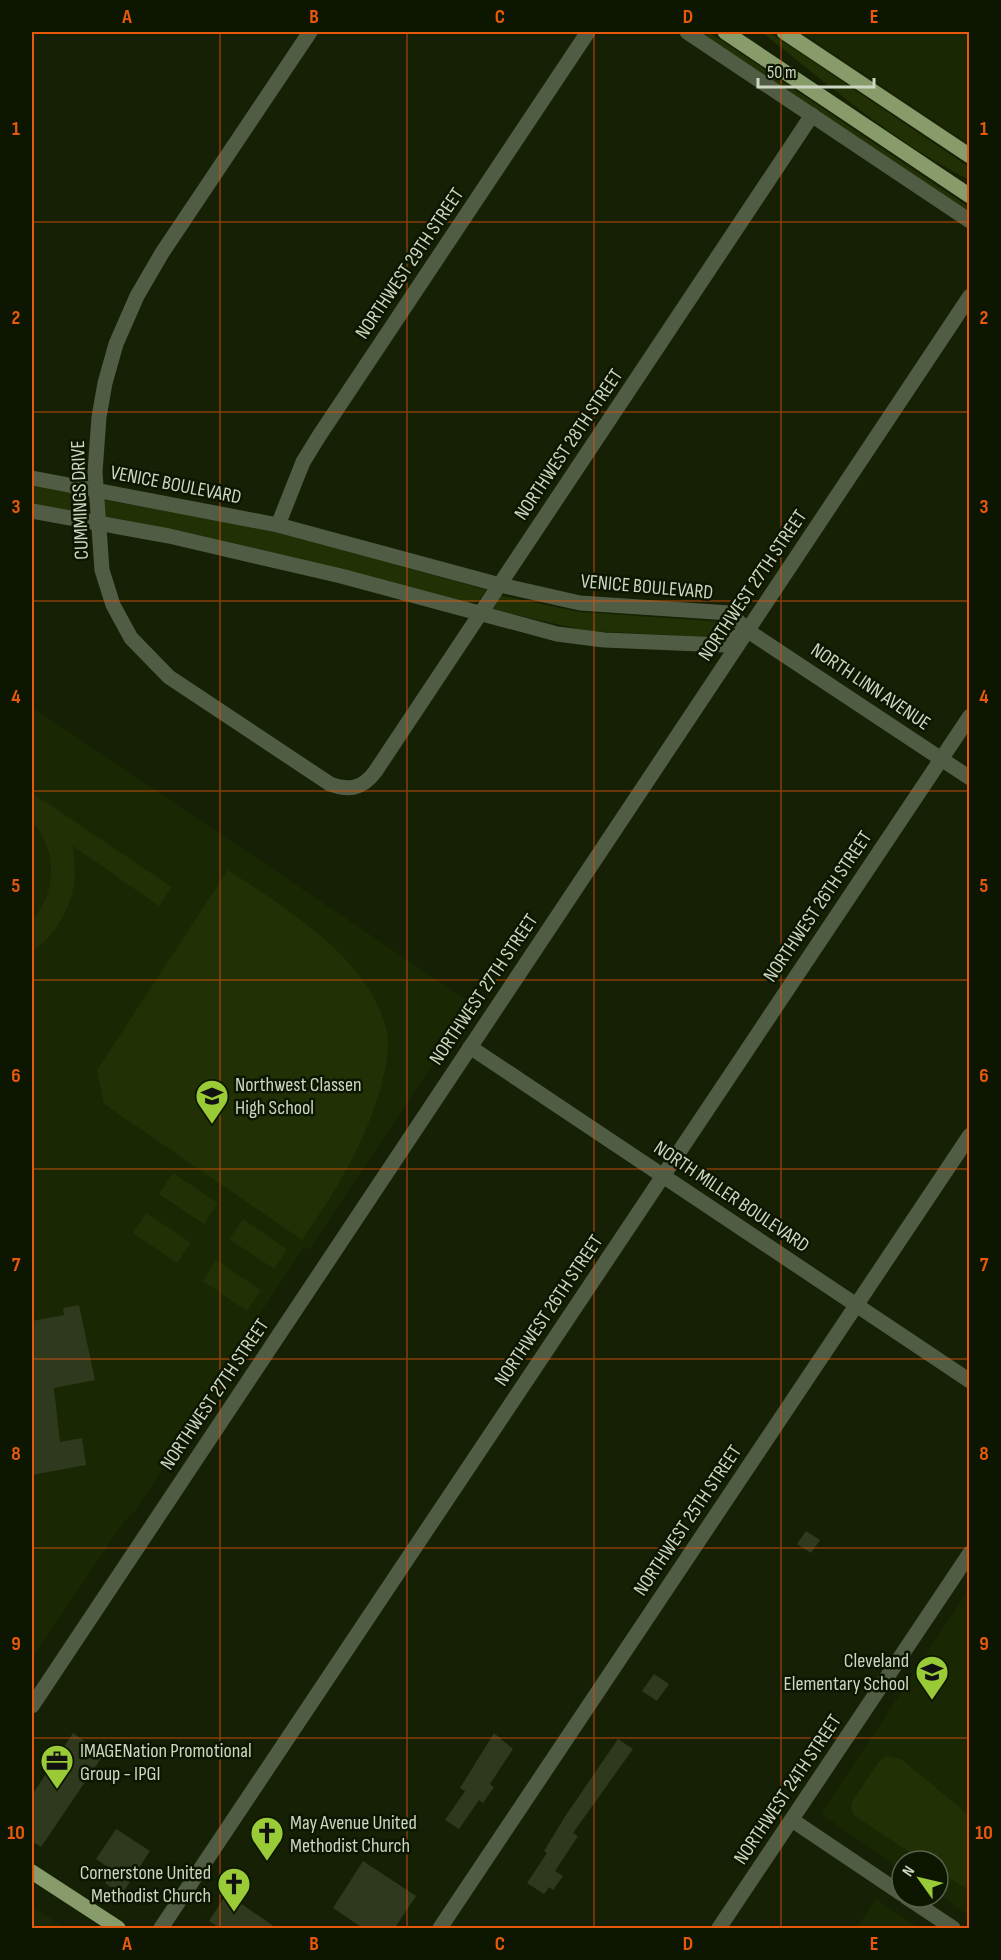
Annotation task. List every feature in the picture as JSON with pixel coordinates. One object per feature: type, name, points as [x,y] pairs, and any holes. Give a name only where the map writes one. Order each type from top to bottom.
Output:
[{"type":"main road","points":[[725,32],[738,36],[969,196]]},
{"type":"main road","points":[[784,32],[969,156]]},
{"type":"main road","points":[[32,1872],[118,1929]]},
{"type":"street","name":"CUMMINGS DRIVE","points":[[310,32],[162,253],[126,319],[111,360],[99,417],[96,489],[98,525],[102,570],[113,605],[131,638],[157,667],[198,697],[330,784],[353,789]]},
{"type":"street","name":"NORTHWEST 29TH STREET","points":[[278,525],[292,486],[314,444],[588,32]]},
{"type":"street","points":[[687,32],[969,221]]},
{"type":"street","name":"NORTHWEST 28TH STREET","points":[[353,789],[364,784],[375,772],[812,115]]},
{"type":"street","name":"NORTHWEST 27TH STREET","points":[[32,1706],[969,296]]},
{"type":"street","name":"VENICE BOULEVARD","points":[[32,478],[278,525],[500,585],[580,603],[730,613],[748,631]]},
{"type":"street","points":[[32,512],[169,536],[330,573],[557,634],[604,640],[724,645],[748,631]]},
{"type":"street","name":"NORTH LINN AVENUE","points":[[748,631],[969,778]]},
{"type":"street","name":"NORTHWEST 26TH STREET","points":[[161,1929],[969,716]]},
{"type":"street","name":"NORTH MILLER BOULEVARD","points":[[470,1047],[969,1381]]},
{"type":"street","name":"NORTHWEST 25TH STREET","points":[[440,1929],[969,1135]]},
{"type":"street","name":"NORTHWEST 24TH STREET","points":[[719,1929],[969,1553]]},
{"type":"street","points":[[792,1820],[890,1886]]},
{"type":"street","points":[[924,1909],[953,1929]]},
{"type":"shaded area","points":[[700,32],[709,32],[969,207],[969,213]]},
{"type":"shaded area","points":[[762,32],[769,32],[969,167],[969,180],[941,165],[888,130],[836,92]]},
{"type":"shaded area","points":[[801,32],[969,32],[969,144]]},
{"type":"shaded area","points":[[32,485],[60,489],[80,496],[84,501],[82,508],[73,516],[32,509]]},
{"type":"shaded area","points":[[104,500],[275,531],[487,590],[478,601],[467,604],[104,517]]},
{"type":"shaded area","points":[[498,595],[580,612],[726,622],[732,633],[710,637],[587,631],[489,609]]},
{"type":"shaded area","name":"Northwest Classen High School","points":[[32,707],[473,1004],[309,1250],[304,1247],[251,1328],[240,1353],[134,1512],[124,1522],[32,1658]]},
{"type":"shaded area","points":[[32,793],[172,887],[159,906],[73,846],[74,886],[67,908],[49,937],[32,951],[32,921],[46,898],[51,872],[46,845],[32,822]]},
{"type":"shaded area","points":[[228,870],[298,918],[343,957],[362,979],[377,1003],[386,1028],[388,1050],[386,1065],[367,1128],[338,1185],[302,1240],[104,1104],[97,1070]]},
{"type":"shaded area","points":[[173,1173],[218,1203],[204,1224],[159,1194]]},
{"type":"shaded area","points":[[146,1213],[191,1243],[177,1263],[133,1233]]},
{"type":"shaded area","points":[[243,1219],[287,1249],[274,1269],[229,1239]]},
{"type":"shaded area","points":[[216,1260],[261,1290],[247,1311],[203,1281]]},
{"type":"shaded area","name":"Cleveland Elementary School","points":[[969,1589],[969,1916],[950,1903],[950,1849],[890,1849],[890,1862],[821,1814]]},
{"type":"shaded area","points":[[886,1756],[901,1759],[969,1815],[969,1890],[950,1878],[950,1849],[905,1849],[854,1815],[851,1809],[852,1802],[878,1763]]},
{"type":"shaded area","points":[[876,1899],[919,1928],[856,1928]]},
{"type":"shaded area","points":[[32,1906],[64,1928],[32,1928]]},
{"type":"building","points":[[79,1305],[95,1380],[54,1388],[60,1442],[82,1438],[86,1465],[32,1475],[32,1321],[64,1315],[63,1308]]},
{"type":"building","points":[[806,1531],[820,1540],[811,1553],[797,1544]]},
{"type":"building","points":[[654,1674],[669,1684],[657,1701],[642,1691]]},
{"type":"building","name":"IMAGENation Promotional Group - IPGI","points":[[73,1733],[104,1754],[41,1847],[32,1841],[32,1795]]},
{"type":"building","points":[[494,1733],[513,1749],[490,1784],[494,1787],[483,1803],[479,1800],[459,1829],[445,1820],[465,1791],[460,1788]]},
{"type":"building","points":[[618,1739],[633,1749],[573,1833],[578,1836],[555,1871],[563,1876],[553,1890],[549,1887],[544,1894],[527,1883],[547,1853],[544,1851],[566,1815]]},
{"type":"building","points":[[116,1829],[150,1851],[122,1894],[105,1883],[114,1871],[96,1859]]},
{"type":"building","points":[[363,1861],[416,1896],[394,1929],[364,1929],[333,1908]]},
{"type":"building","name":"Cornerstone United Methodist Church","points":[[225,1896],[243,1905],[278,1929],[221,1929],[209,1921]]},
{"type":"place","name":"Northwest Classen High School","points":[[212,1125]]},
{"type":"place","name":"Cleveland Elementary School","points":[[932,1701]]},
{"type":"place","name":"IMAGENation Promotional Group - IPGI","points":[[57,1790]]},
{"type":"place","name":"May Avenue United Methodist Church","points":[[267,1862]]},
{"type":"place","name":"Cornerstone United Methodist Church","points":[[234,1913]]}]
